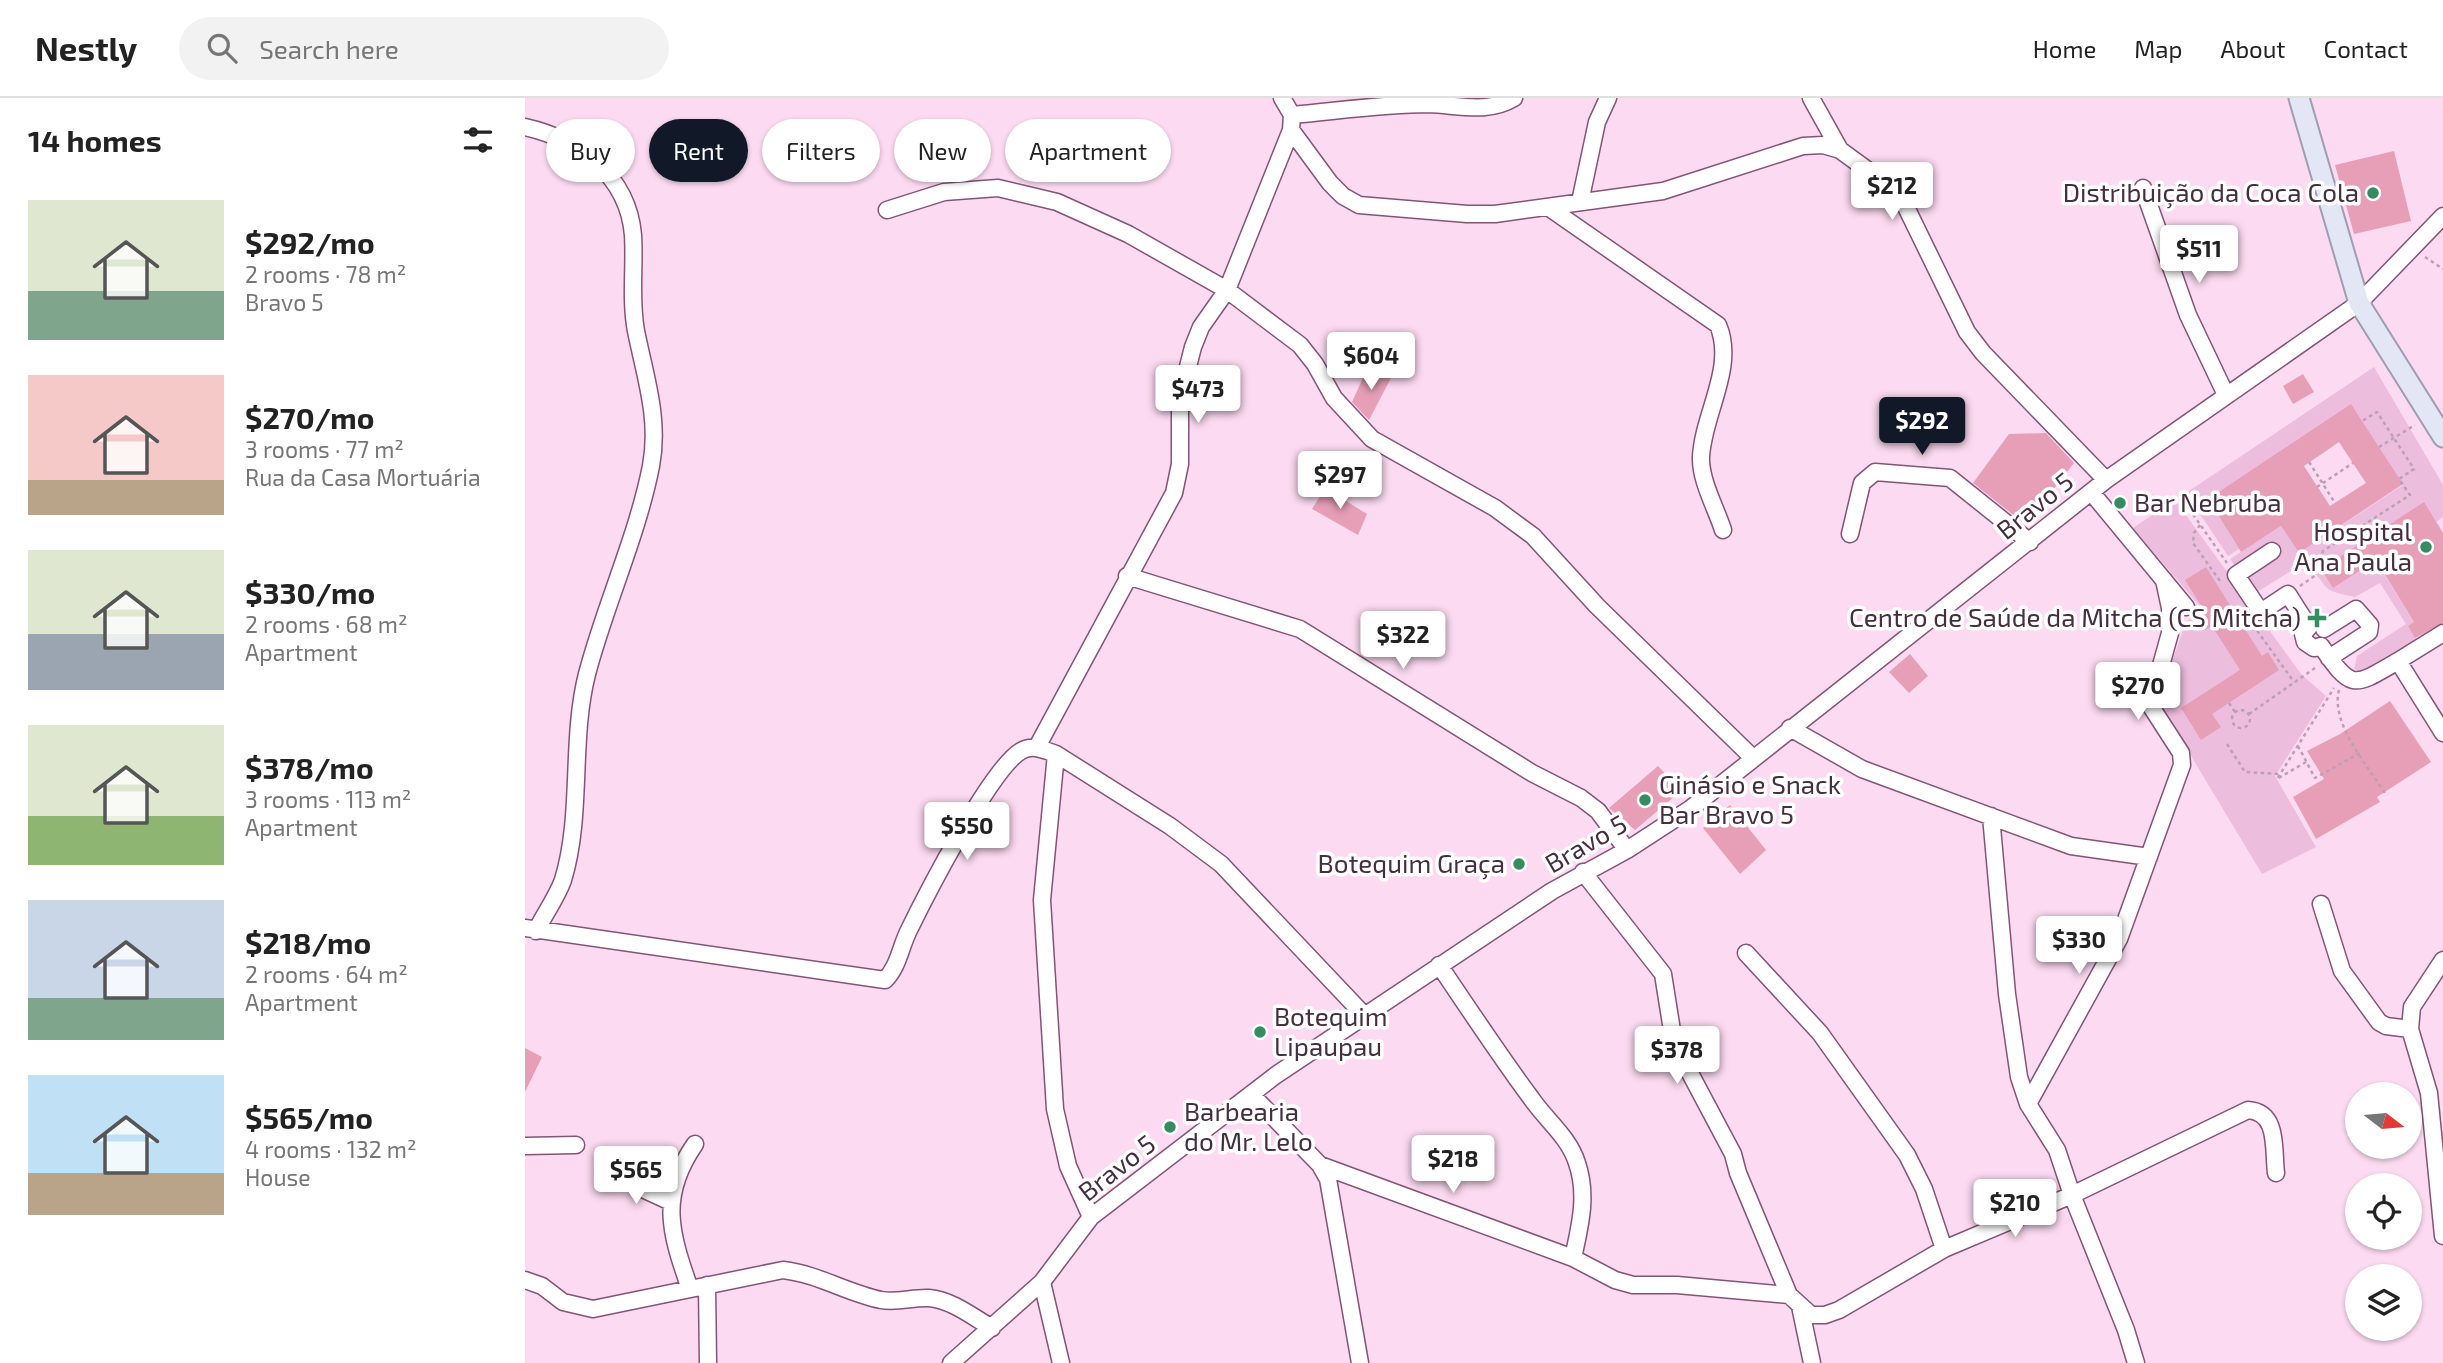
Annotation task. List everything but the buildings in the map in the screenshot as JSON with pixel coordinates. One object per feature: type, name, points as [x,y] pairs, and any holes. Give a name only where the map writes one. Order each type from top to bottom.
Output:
[{"type":"main road","points":[[2299,98],[2359,303],[2443,437]]},
{"type":"street","points":[[1282,98],[1291,122],[1330,183],[1343,196],[1359,205],[1486,214],[1548,207],[1663,191],[1803,146],[1823,145],[1840,150],[1888,185],[1906,207],[1967,332],[1983,353],[2106,480]]},
{"type":"street","points":[[1291,122],[1429,104],[1470,108],[1503,105],[1514,98]]},
{"type":"street","points":[[1580,202],[1597,122],[1608,98]]},
{"type":"street","points":[[1811,98],[1840,150]]},
{"type":"street","points":[[1037,747],[1178,479],[1180,398],[1193,347],[1201,327],[1227,290],[1291,122]]},
{"type":"street","points":[[525,127],[547,132],[589,153],[618,188],[633,233],[632,288],[636,330],[648,372],[654,413],[651,465],[587,676],[576,758],[571,836],[562,881],[530,930],[885,980],[894,971],[902,945],[924,900],[1001,770],[1020,751],[1037,747],[1056,754],[1206,851],[1364,1015]]},
{"type":"street","points":[[887,210],[944,192],[998,188],[1057,202],[1128,234],[1227,290],[1300,345],[1315,364],[1334,398],[1372,439],[1495,508],[1533,536],[1597,606],[1752,757]]},
{"type":"street","points":[[2143,188],[2188,316],[2226,395]]},
{"type":"street","points":[[1548,207],[1718,325],[1723,337],[1724,355],[1701,456],[1723,530]]},
{"type":"street","name":"Bravo 5","points":[[951,1363],[1042,1282],[1091,1217],[1251,1094],[1364,1015],[1583,872],[1627,850],[1690,809],[1752,757],[2106,480],[2359,303],[2443,216]]},
{"type":"street","points":[[1850,534],[1862,483],[1875,472],[1950,478],[2030,542]]},
{"type":"street","points":[[2092,493],[2186,607]]},
{"type":"street","points":[[2272,551],[2236,575],[2261,612],[2288,594],[2317,628]]},
{"type":"street","points":[[1127,576],[1300,629],[1532,774],[1598,810],[1627,850]]},
{"type":"street","points":[[2028,1104],[2119,939],[2182,765],[2181,753],[2150,705],[2170,633],[2171,608],[2164,580]]},
{"type":"street","points":[[2325,652],[2369,632],[2370,625],[2356,609],[2303,634],[2305,642],[2325,652],[2342,676],[2356,682],[2368,679],[2443,633]]},
{"type":"street","points":[[2398,661],[2443,733]]},
{"type":"street","points":[[1790,728],[1862,769],[2071,846],[2149,857]]},
{"type":"street","points":[[1056,754],[1042,901],[1055,1109],[1068,1166],[1091,1217]]},
{"type":"street","points":[[1991,816],[2007,994],[2019,1077],[2028,1104],[2057,1150],[2136,1363]]},
{"type":"street","points":[[1583,872],[1663,974],[1674,1043],[1733,1154],[1738,1173],[1794,1301],[1812,1363]]},
{"type":"street","points":[[2321,904],[2342,971],[2379,1022],[2386,1026],[2410,1029]]},
{"type":"street","points":[[1746,953],[1819,1033],[1907,1155],[1924,1189],[1944,1249]]},
{"type":"street","points":[[2443,960],[2412,1007],[2410,1029],[2436,1094],[2443,1236]]},
{"type":"street","points":[[1439,965],[1532,1100],[1567,1141],[1578,1163],[1583,1193],[1583,1217],[1573,1258]]},
{"type":"street","points":[[1251,1094],[1320,1165],[1333,1196],[1360,1363]]},
{"type":"street","points":[[1320,1165],[1573,1258],[1615,1280],[1633,1285],[1678,1285],[1794,1301],[1811,1315],[1825,1315],[1839,1310],[1944,1249],[2072,1195],[2248,1110],[2265,1114],[2271,1122],[2276,1173]]},
{"type":"street","points":[[690,1289],[675,1237],[671,1202],[678,1169],[695,1144]]},
{"type":"street","points":[[525,1146],[576,1145]]},
{"type":"street","points":[[627,1172],[645,1190],[671,1202]]},
{"type":"street","points":[[525,1280],[542,1286],[563,1301],[593,1309],[760,1273],[783,1270],[803,1272],[881,1300],[927,1298],[944,1301],[992,1328]]},
{"type":"street","points":[[1042,1282],[1061,1363]]},
{"type":"street","points":[[708,1285],[708,1363]]},
{"type":"path","points":[[2411,247],[2443,269]]},
{"type":"path","points":[[2288,594],[2316,575],[2322,551],[2410,495],[2399,479],[2414,470],[2377,412],[2362,421]]},
{"type":"path","points":[[2379,447],[2430,416]]},
{"type":"path","points":[[2309,462],[2335,503]]},
{"type":"path","points":[[2317,487],[2353,463]]},
{"type":"path","points":[[2185,503],[2236,575]]},
{"type":"path","points":[[2249,714],[2325,652]]},
{"type":"path","points":[[2306,762],[2277,779],[2342,676]]},
{"type":"path","points":[[2342,676],[2336,700],[2346,729],[2386,795]]},
{"type":"path","points":[[2229,703],[2235,712]]},
{"type":"path","points":[[2244,710],[2249,714],[2250,722],[2240,728],[2232,721],[2235,712],[2244,710]]},
{"type":"path","points":[[2227,744],[2245,772],[2280,774]]},
{"type":"path","points":[[2298,746],[2315,778],[2360,753]]},
{"type":"shaded area","points":[[2374,367],[2443,485],[2443,517],[2436,522],[2440,527],[2379,566],[2414,622],[2408,626],[2417,640],[2368,673],[2354,669],[2357,656],[2406,624],[2380,583],[2355,597],[2330,590],[2308,566],[2299,566],[2254,594],[2230,559],[2281,526],[2299,553],[2403,485],[2372,437],[2359,430],[2365,425],[2351,405],[2208,499],[2239,549],[2228,556],[2186,493]]},
{"type":"shaded area","points":[[2175,500],[2301,674],[2326,696],[2275,776],[2316,847],[2262,874],[2158,701],[2186,622],[2203,610],[2133,528]]},
{"type":"place","name":"Distribuição da Coca Cola","points":[[2373,193]]},
{"type":"place","name":"Bar Nebruba","points":[[2120,503]]},
{"type":"place","name":"Hospital Ana Paula","points":[[2426,547]]},
{"type":"place","name":"Centro de Saúde da Mitcha (CS Mitcha)","points":[[2317,618]]},
{"type":"place","name":"Ginásio e Snack Bar Bravo 5","points":[[1645,800]]},
{"type":"place","name":"Botequim Graça","points":[[1519,864]]},
{"type":"place","name":"Botequim Lipaupau","points":[[1260,1032]]},
{"type":"place","name":"Barbearia do Mr. Lelo","points":[[1170,1127]]}]
